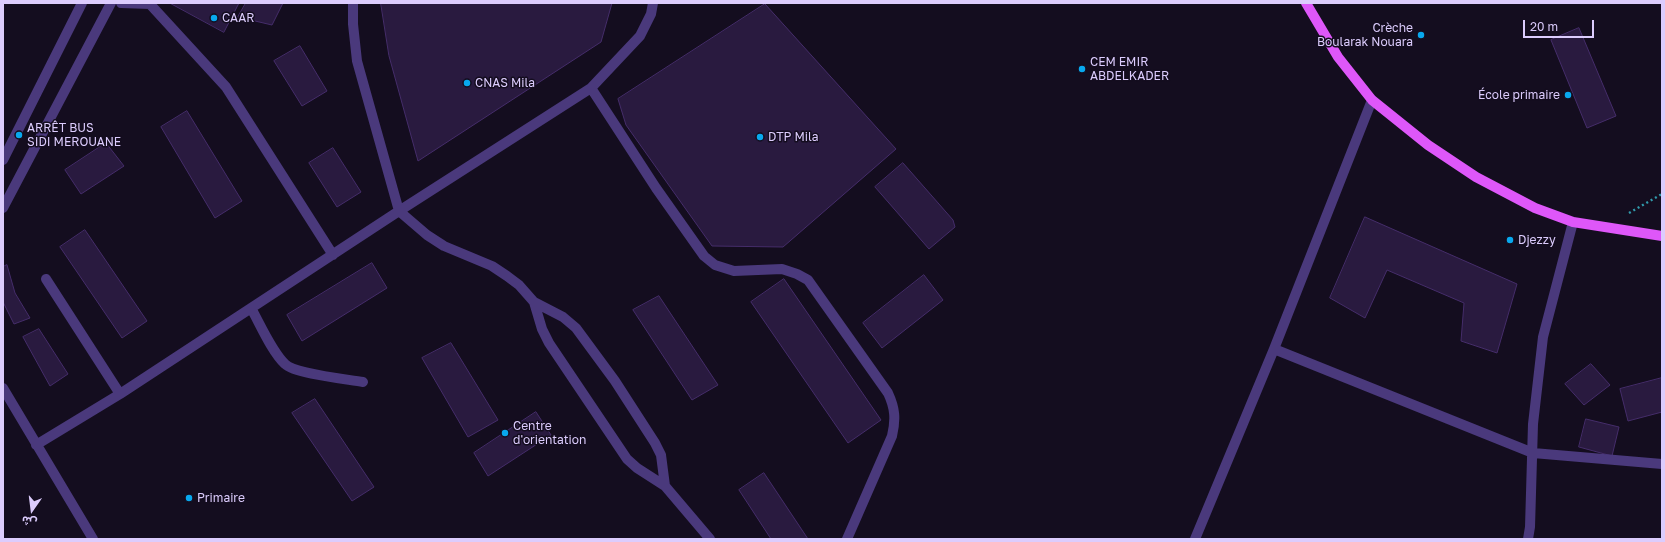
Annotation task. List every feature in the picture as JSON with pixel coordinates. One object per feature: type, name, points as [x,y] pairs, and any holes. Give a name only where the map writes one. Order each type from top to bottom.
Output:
[{"type":"main road","points":[[1306,3],[1338,57],[1372,100],[1428,145],[1476,177],[1535,208],[1573,222],[1662,236]]},
{"type":"street","points":[[3,160],[82,3]]},
{"type":"street","points":[[3,208],[110,3]]},
{"type":"street","points":[[121,3],[150,3],[226,87],[333,255]]},
{"type":"street","points":[[353,3],[353,24],[357,61],[399,211],[427,235],[444,246],[492,266],[508,276],[519,285],[534,302],[563,317],[576,328],[615,382],[655,443],[661,455],[665,486]]},
{"type":"street","points":[[36,445],[120,394],[399,211],[591,88],[640,36],[651,14],[652,3]]},
{"type":"street","points":[[591,88],[656,188],[704,256],[715,264],[734,271],[782,269],[798,274],[808,280],[888,393],[895,411],[892,436],[847,539]]},
{"type":"street","points":[[1195,539],[1274,350],[1372,100]]},
{"type":"street","points":[[1528,539],[1530,527],[1533,424],[1543,336],[1573,222]]},
{"type":"street","points":[[46,279],[120,394]]},
{"type":"street","points":[[534,302],[542,329],[549,343],[627,460],[665,486],[710,539]]},
{"type":"street","points":[[252,308],[278,357],[286,366],[298,371],[363,382]]},
{"type":"street","points":[[1274,350],[1533,453],[1662,464]]},
{"type":"street","points":[[3,388],[93,539]]},
{"type":"path","points":[[1604,227],[1662,194]]},
{"type":"building","name":"CAAR","points":[[170,3],[239,3],[224,32]]},
{"type":"building","points":[[246,3],[283,3],[272,25],[238,17]]},
{"type":"building","name":"CNAS Mila","points":[[381,3],[612,3],[601,42],[418,161],[389,56]]},
{"type":"building","name":"DTP Mila","points":[[765,4],[896,149],[783,247],[712,246],[626,125],[618,99]]},
{"type":"building","points":[[1579,28],[1616,116],[1587,128],[1551,40]]},
{"type":"building","points":[[300,46],[327,91],[302,106],[274,61]]},
{"type":"building","points":[[187,111],[242,201],[215,218],[161,127]]},
{"type":"building","points":[[106,143],[124,166],[81,194],[65,170]]},
{"type":"building","points":[[333,148],[361,192],[337,207],[309,163]]},
{"type":"building","points":[[903,163],[953,220],[955,227],[929,249],[875,187]]},
{"type":"building","points":[[1365,217],[1517,284],[1497,353],[1461,341],[1464,303],[1387,270],[1365,318],[1330,298]]},
{"type":"building","points":[[85,230],[147,321],[122,338],[60,247]]},
{"type":"building","points":[[372,263],[387,288],[302,341],[287,315]]},
{"type":"building","points":[[7,265],[15,293],[30,318],[14,324],[3,302],[3,267]]},
{"type":"building","points":[[924,275],[943,300],[882,348],[863,323]]},
{"type":"building","points":[[784,279],[881,420],[848,443],[751,302]]},
{"type":"building","points":[[659,296],[718,385],[692,400],[633,310]]},
{"type":"building","points":[[39,329],[68,374],[50,386],[23,337]]},
{"type":"building","points":[[451,343],[498,420],[468,437],[422,358]]},
{"type":"building","points":[[1591,364],[1610,385],[1584,405],[1565,384]]},
{"type":"building","points":[[1662,378],[1662,412],[1628,421],[1620,389]]},
{"type":"building","points":[[315,399],[374,487],[352,501],[292,413]]},
{"type":"building","points":[[536,412],[551,435],[488,476],[474,453]]},
{"type":"building","points":[[1586,419],[1619,427],[1612,456],[1579,447]]},
{"type":"building","points":[[764,473],[808,539],[771,539],[739,490]]},
{"type":"place","name":"CAAR","points":[[214,18]]},
{"type":"place","name":"Crèche Boularak Nouara","points":[[1421,35]]},
{"type":"place","name":"CEM EMIR ABDELKADER","points":[[1082,69]]},
{"type":"place","name":"CNAS Mila","points":[[467,83]]},
{"type":"place","name":"École primaire","points":[[1568,95]]},
{"type":"place","name":"ARRÊT BUS SIDI MEROUANE","points":[[19,135]]},
{"type":"place","name":"DTP Mila","points":[[760,137]]},
{"type":"place","name":"Djezzy","points":[[1510,240]]},
{"type":"place","name":"Centre d'orientation","points":[[505,433]]},
{"type":"place","name":"Primaire","points":[[189,498]]}]
